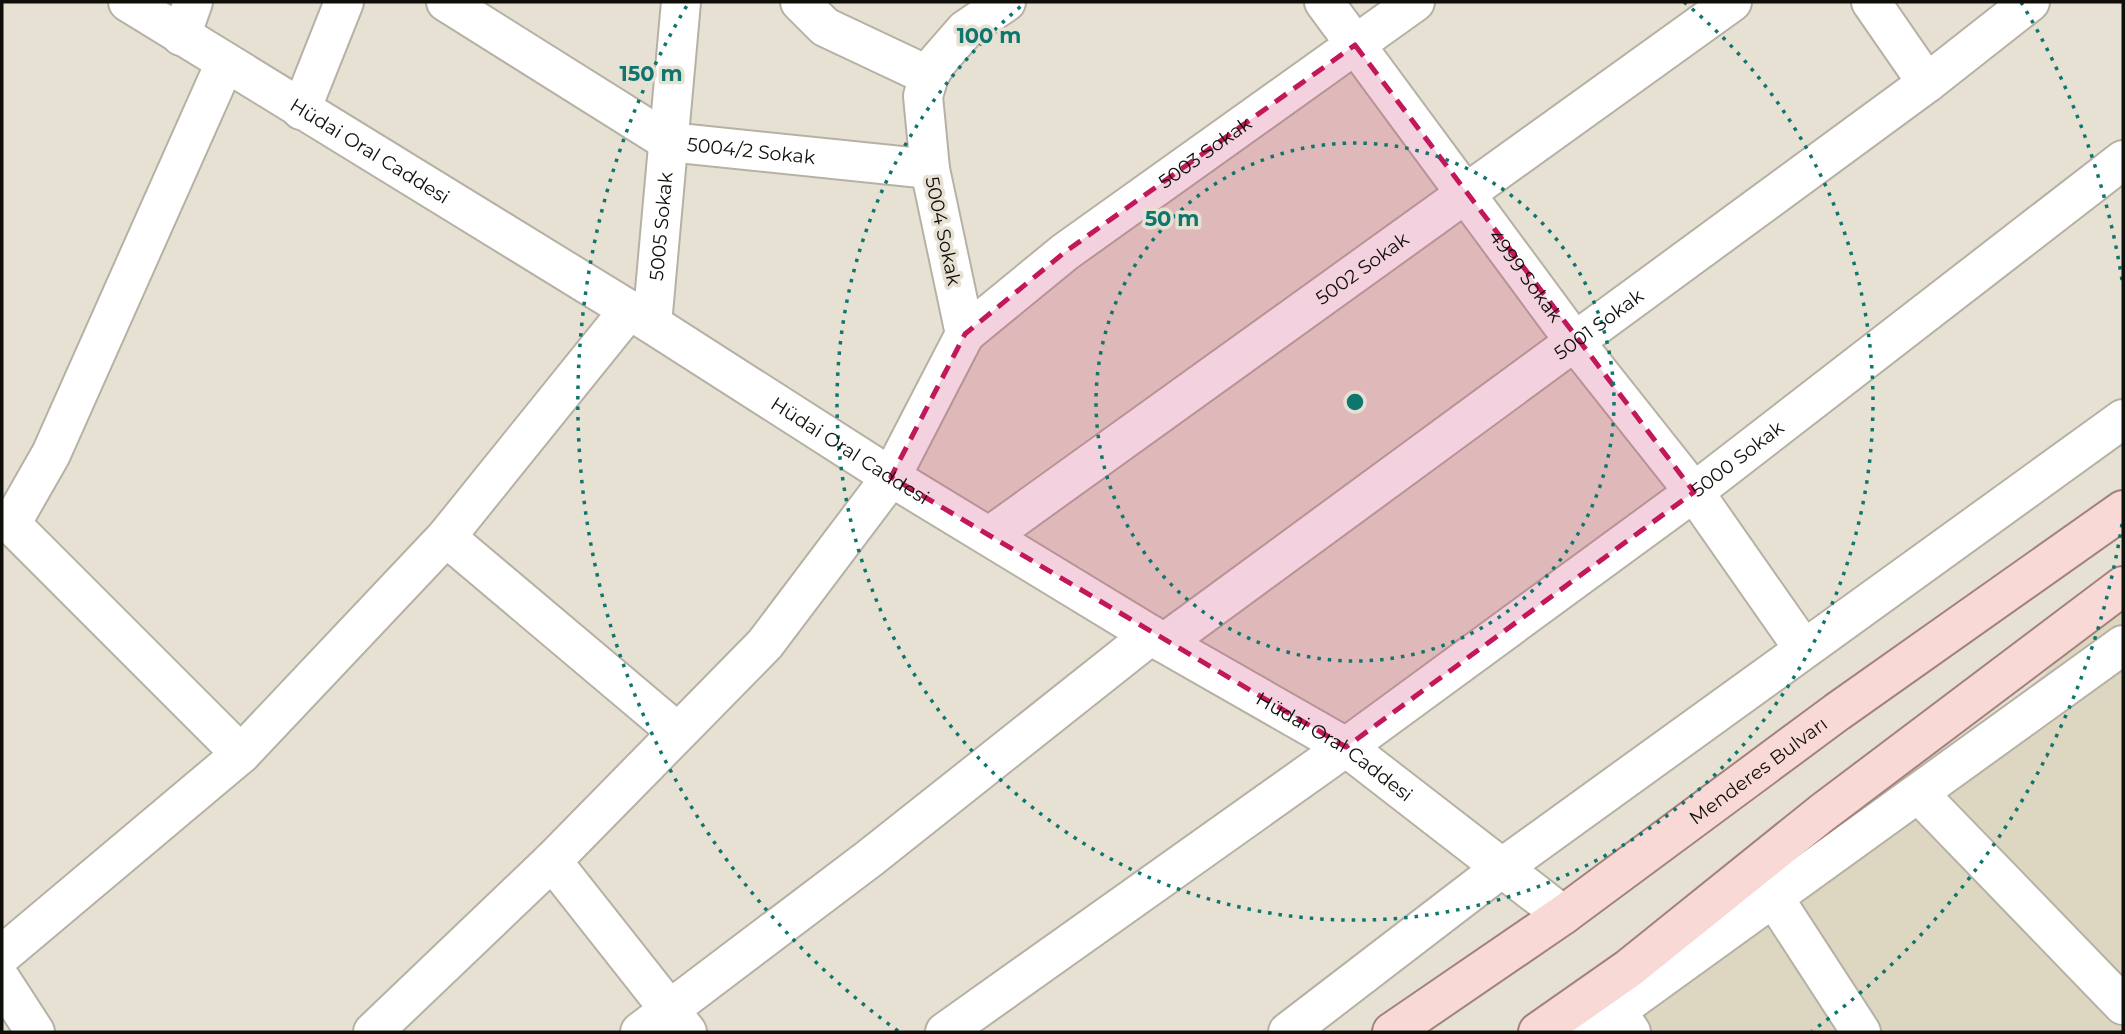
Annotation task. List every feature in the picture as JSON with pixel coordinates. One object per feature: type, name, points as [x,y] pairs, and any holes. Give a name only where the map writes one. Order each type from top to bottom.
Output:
[{"type":"main road","name":"Menderes Bulvarı","points":[[1392,1032],[1563,915],[1837,712],[2123,510]]},
{"type":"main road","points":[[1538,1032],[1628,969],[1822,813],[2123,586]]},
{"type":"street","name":"Hüdai Oral Caddesi","points":[[128,2],[187,19],[225,63],[640,317],[891,477],[991,535],[1157,639],[1346,747],[1563,915]]},
{"type":"street","points":[[301,110],[344,2]]},
{"type":"street","name":"5004/2 Sokak","points":[[446,2],[669,142],[930,169]]},
{"type":"street","name":"5005 Sokak","points":[[640,317],[669,142],[681,2]]},
{"type":"street","points":[[800,2],[825,27],[929,76]]},
{"type":"street","name":"5004 Sokak","points":[[965,334],[930,169],[923,96],[929,76],[965,30],[1006,2]]},
{"type":"street","name":"4999 Sokak","points":[[1324,2],[1575,342],[1694,492],[1802,648]]},
{"type":"street","name":"5003 Sokak","points":[[965,334],[1065,251],[1415,2]]},
{"type":"street","name":"5002 Sokak","points":[[991,535],[1732,2]]},
{"type":"street","points":[[1871,2],[1927,83]]},
{"type":"street","name":"5001 Sokak","points":[[640,1032],[679,1021],[870,858],[1157,639],[1575,342],[1927,83],[2030,2]]},
{"type":"street","points":[[225,63],[51,454],[6,522],[240,754]]},
{"type":"street","name":"5000 Sokak","points":[[945,1032],[1346,747],[1694,492],[2123,160]]},
{"type":"street","points":[[2,955],[240,754],[446,537],[640,317]]},
{"type":"street","points":[[373,1032],[552,860],[676,731],[765,644],[891,477],[965,334]]},
{"type":"street","points":[[1288,1032],[1503,867],[1802,648],[2123,419]]},
{"type":"street","points":[[446,537],[676,731]]},
{"type":"street","points":[[1611,1025],[1774,898],[2123,645]]},
{"type":"street","points":[[1919,794],[2123,1004]]},
{"type":"street","points":[[552,860],[679,1021]]},
{"type":"street","points":[[1774,898],[1861,1032]]},
{"type":"street","points":[[2,981],[35,1032]]},
{"type":"highlighted area","points":[[1355,45],[1694,492],[1346,747],[891,477],[965,334],[1065,252]]},
{"type":"shaded area","points":[[2123,598],[2123,1032],[1582,1032],[1919,794]]}]
